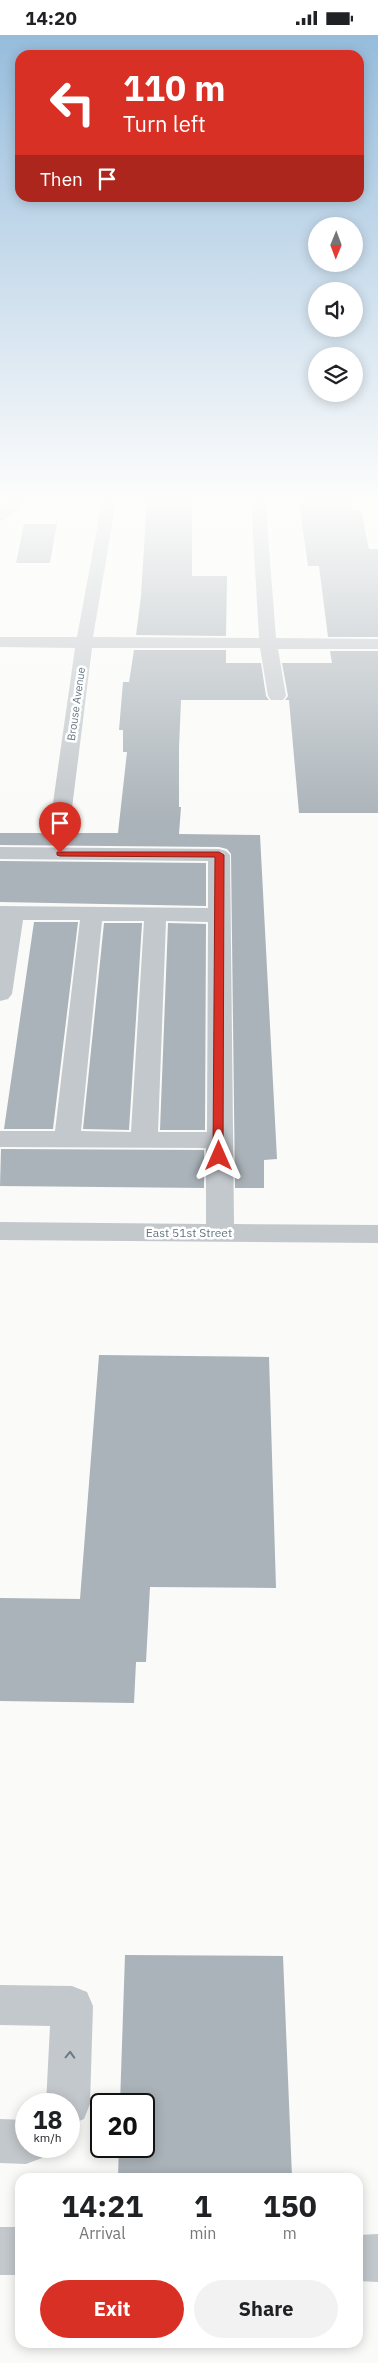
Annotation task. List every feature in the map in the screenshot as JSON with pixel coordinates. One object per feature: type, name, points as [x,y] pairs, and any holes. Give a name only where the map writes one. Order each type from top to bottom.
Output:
[{"type":"street","name":"Brouse Avenue","points":[[60,824],[91,605]]},
{"type":"street","points":[[265,605],[268,643],[277,696]]},
{"type":"street","points":[[0,642],[378,644]]},
{"type":"street","points":[[0,853],[219,855],[218,1139],[220,1233]]},
{"type":"street","points":[[0,994],[6,914],[219,915]]},
{"type":"street","points":[[67,1139],[92,914]]},
{"type":"street","points":[[144,1139],[155,914]]},
{"type":"street","points":[[0,1139],[218,1139]]},
{"type":"street","name":"East 51st Street","points":[[0,1231],[378,1234]]},
{"type":"street","points":[[0,2005],[72,2006],[68,2093]]},
{"type":"street","points":[[0,2141],[15,2141]]},
{"type":"street","points":[[0,2251],[15,2251]]},
{"type":"street","points":[[363,2258],[378,2258]]},
{"type":"building","points":[[140,605],[227,605],[226,636],[136,635]]},
{"type":"building","points":[[324,605],[378,605],[378,637],[328,637]]},
{"type":"building","points":[[134,650],[226,650],[226,663],[261,663],[266,696],[269,700],[181,700],[179,807],[181,807],[179,834],[260,835],[277,1159],[264,1160],[264,1188],[235,1188],[231,854],[227,849],[219,847],[0,845],[0,833],[118,833],[127,752],[123,752],[123,730],[119,730],[123,682],[129,682]]},
{"type":"building","points":[[330,651],[378,651],[378,813],[299,813],[289,700],[285,700],[288,696],[282,663],[332,663]]},
{"type":"building","points":[[0,861],[206,863],[206,906],[0,902]]},
{"type":"building","points":[[34,922],[78,922],[53,1129],[4,1129]]},
{"type":"building","points":[[104,923],[142,923],[129,1130],[83,1129]]},
{"type":"building","points":[[168,923],[206,924],[205,1130],[160,1130]]},
{"type":"building","points":[[1,1149],[204,1150],[204,1188],[0,1186]]},
{"type":"building","points":[[99,1355],[269,1357],[276,1588],[150,1587],[146,1662],[136,1662],[134,1703],[0,1701],[0,1598],[80,1599]]},
{"type":"building","points":[[125,1955],[283,1956],[292,2173],[118,2173],[119,2158],[155,2158],[155,2093],[120,2093]]},
{"type":"route","points":[[60,853],[219,855],[219,1156]]}]
